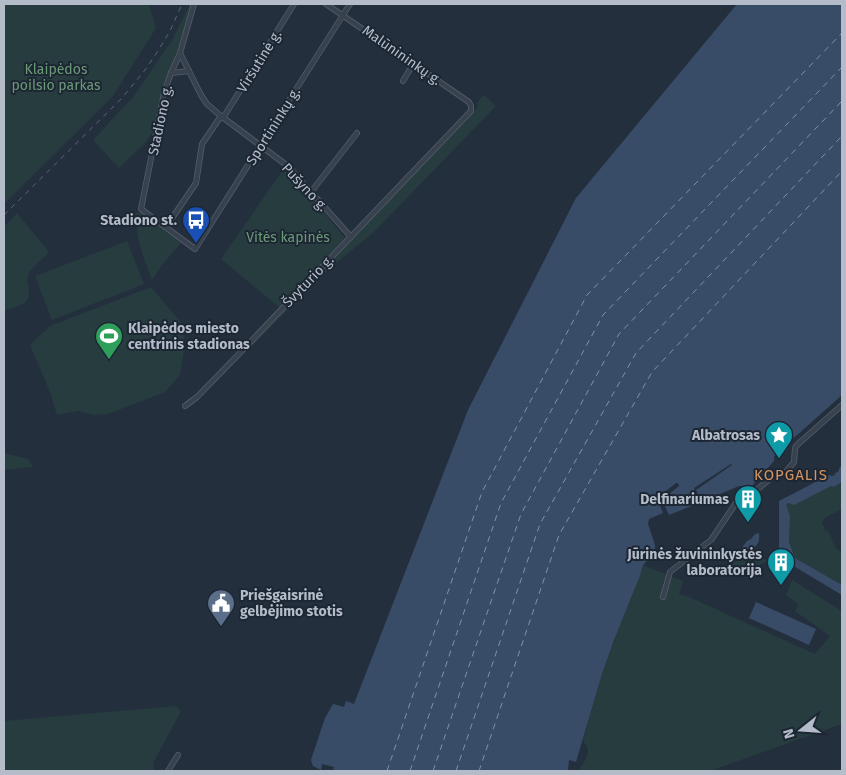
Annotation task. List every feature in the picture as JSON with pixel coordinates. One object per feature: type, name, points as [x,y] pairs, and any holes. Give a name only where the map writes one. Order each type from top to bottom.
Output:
[{"type":"street","name":"Stadiono g.","points":[[194,4],[180,53],[164,93],[141,209],[195,248]]},
{"type":"street","name":"Viršutinė g.","points":[[222,117],[294,4]]},
{"type":"street","name":"Malūnininkų g.","points":[[326,4],[470,102],[470,111]]},
{"type":"street","name":"Sportininkų g.","points":[[195,248],[350,4]]},
{"type":"street","name":"Pušyno g.","points":[[180,53],[204,99],[222,117],[286,165],[351,237]]},
{"type":"street","points":[[404,80],[414,64]]},
{"type":"street","points":[[170,74],[189,71]]},
{"type":"street","name":"Švyturio g.","points":[[185,406],[197,397],[236,357],[470,111]]},
{"type":"street","points":[[166,228],[196,183],[202,144],[222,117]]},
{"type":"street","points":[[311,192],[357,133]]},
{"type":"street","points":[[664,597],[670,572],[711,540],[736,503],[772,477],[784,474],[794,462],[797,445],[842,404]]},
{"type":"street","points":[[168,771],[178,755]]},
{"type":"green space","name":"Klaipėdos poilsio parkas","points":[[4,4],[149,4],[156,28],[113,96],[4,204]]},
{"type":"green space","points":[[190,4],[192,4],[180,44],[164,84],[155,129],[144,144],[119,168],[93,140],[134,96],[172,40]]},
{"type":"green space","points":[[484,95],[496,106],[374,232],[325,272],[253,345],[252,343],[478,107],[477,103]]},
{"type":"green space","name":"Vitės kapinės","points":[[285,167],[346,239],[280,308],[221,259]]},
{"type":"green space","points":[[140,212],[181,243],[152,280],[138,238],[135,213]]},
{"type":"green space","points":[[17,213],[49,252],[29,273],[27,281],[29,295],[26,301],[19,306],[4,311],[4,227]]},
{"type":"green space","points":[[127,241],[144,284],[52,320],[35,276]]},
{"type":"green space","name":"Klaipėdos miesto centrinis stadionas","points":[[151,287],[182,324],[185,343],[180,375],[165,392],[108,414],[93,415],[79,411],[57,415],[50,392],[30,345],[50,326]]},
{"type":"green space","points":[[4,453],[28,459],[33,467],[4,470]]},
{"type":"green space","points":[[842,482],[842,509],[826,517],[821,524],[824,526],[825,531],[828,531],[836,548],[842,552],[842,585],[795,558],[789,542],[790,516],[786,504],[831,486],[834,487]]},
{"type":"green space","points":[[757,558],[767,561],[748,568],[737,569],[729,567],[730,563],[736,561]]},
{"type":"green space","points":[[643,565],[683,581],[679,594],[815,654],[830,636],[795,611],[798,604],[786,595],[792,580],[842,611],[842,724],[710,771],[578,771],[588,753],[588,749],[583,741],[601,678]]},
{"type":"green space","points":[[176,706],[181,711],[153,763],[154,771],[4,771],[4,721]]},
{"type":"water","points":[[737,4],[842,4],[842,395],[787,443],[777,445],[784,446],[779,454],[774,456],[774,461],[750,488],[739,486],[701,502],[696,490],[731,464],[694,488],[699,503],[669,515],[662,500],[679,486],[678,483],[657,498],[663,513],[649,519],[648,524],[655,545],[655,552],[643,565],[602,674],[576,762],[569,760],[568,771],[333,771],[334,767],[322,764],[321,770],[313,766],[311,760],[325,718],[333,704],[344,707],[346,701],[354,704],[468,410],[576,198]]},
{"type":"water","points":[[842,466],[842,482],[794,505],[786,504],[790,516],[789,542],[795,558],[842,585],[842,595],[782,559],[779,554],[779,501],[829,475],[835,475]]},
{"type":"water","points":[[759,533],[759,541],[755,547],[745,550],[741,549],[747,541]]},
{"type":"water","points":[[756,602],[816,629],[809,645],[749,618]]},
{"type":"ferry route","points":[[387,771],[482,492],[587,295],[842,33]]},
{"type":"ferry route","points":[[410,771],[501,503],[603,315],[842,67]]},
{"type":"ferry route","points":[[433,771],[521,514],[619,334],[842,101]]},
{"type":"ferry route","points":[[456,771],[540,524],[636,353],[842,136]]},
{"type":"ferry route","points":[[479,771],[559,535],[652,372],[842,171]]},
{"type":"railway","points":[[4,215],[122,98],[158,51],[170,31],[182,4]]},
{"type":"place","name":"Stadiono st.","points":[[196,244]]},
{"type":"place","name":"Klaipėdos miesto centrinis stadionas","points":[[109,360]]},
{"type":"place","name":"Albatrosas","points":[[779,459]]},
{"type":"place","name":"Delfinariumas","points":[[748,523]]},
{"type":"place","name":"Jūrinės žuvininkystės laboratorija","points":[[781,586]]},
{"type":"place","name":"Priešgaisrinė gelbėjimo stotis","points":[[221,627]]},
{"type":"district","name":"KOPGALIS","points":[[791,475]]}]
